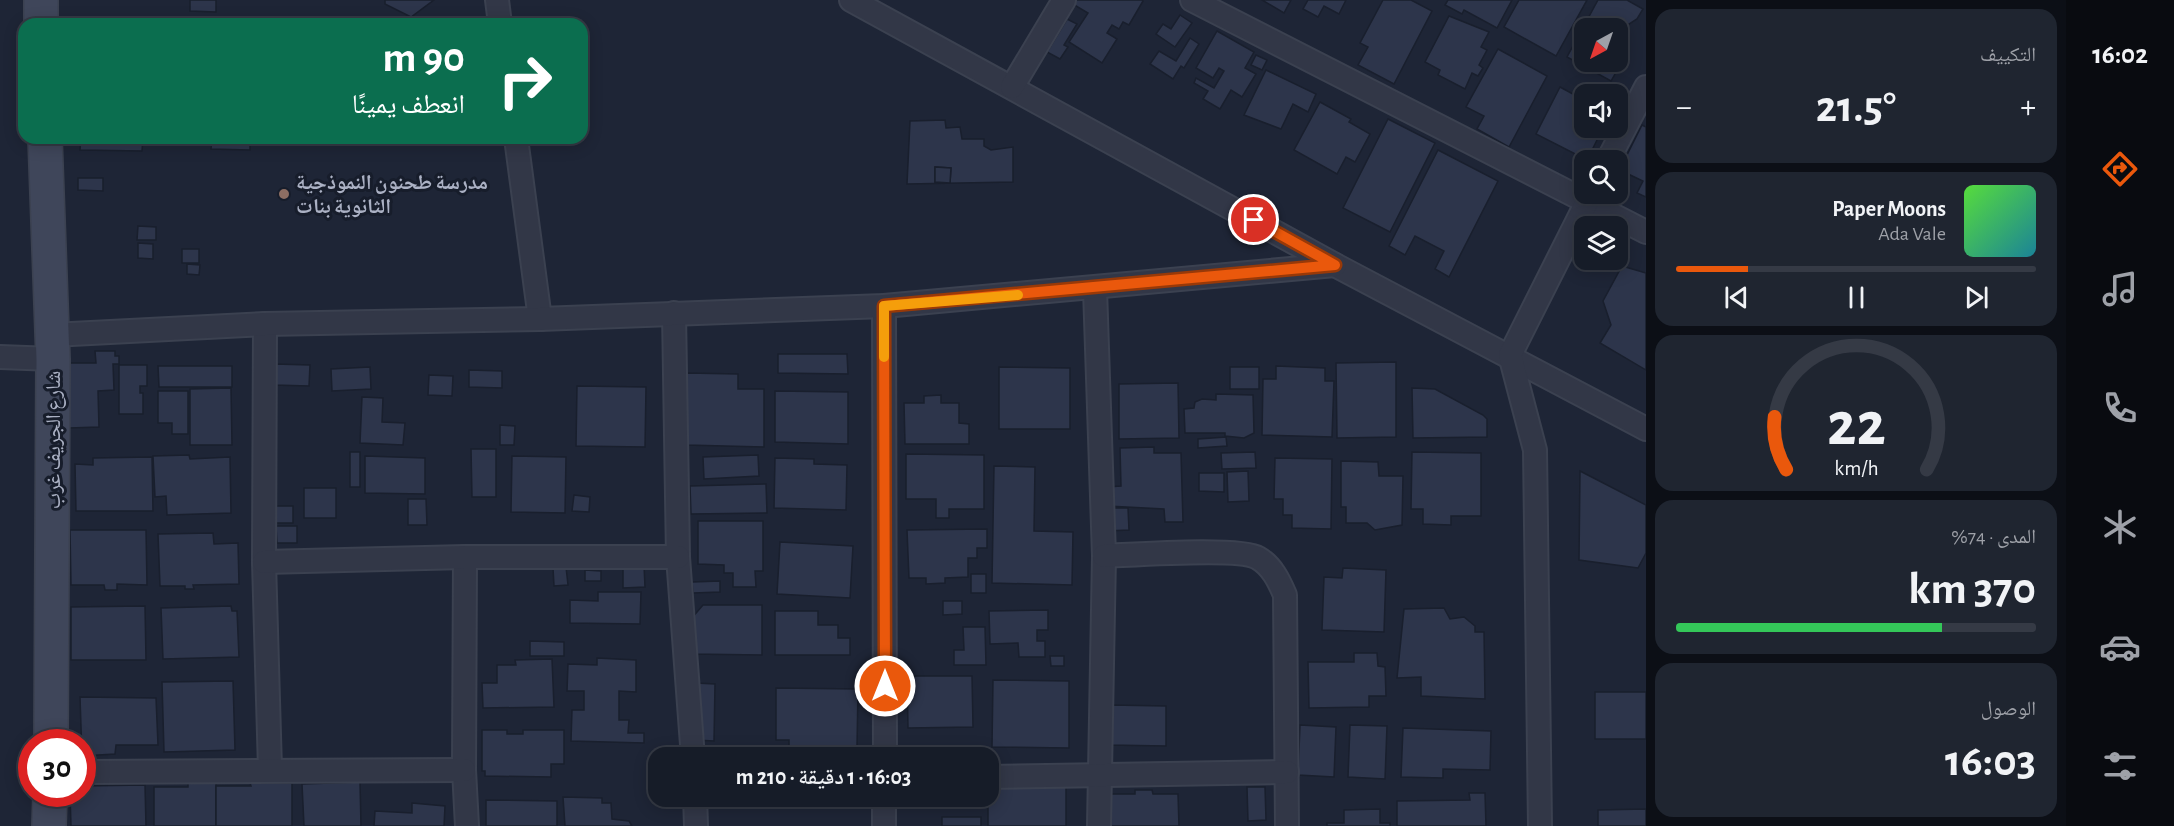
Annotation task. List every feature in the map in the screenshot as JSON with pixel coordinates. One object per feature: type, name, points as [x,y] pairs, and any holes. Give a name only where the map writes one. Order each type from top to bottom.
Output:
[{"type":"street","points":[[41,0],[42,18]]},
{"type":"street","points":[[497,0],[499,18]]},
{"type":"street","points":[[851,0],[1335,265],[1510,355],[1646,429]]},
{"type":"street","points":[[1011,87],[1064,0]]},
{"type":"street","points":[[1192,0],[1574,190]]},
{"type":"street","points":[[1613,150],[1646,87]]},
{"type":"street","name":"شارع الجريف غرب","points":[[45,144],[53,347],[51,729]]},
{"type":"street","points":[[517,144],[540,319]]},
{"type":"street","points":[[1540,826],[1535,450],[1510,355],[1586,204]]},
{"type":"street","points":[[1600,204],[1646,232]]},
{"type":"street","points":[[0,357],[53,347],[265,324],[540,319],[884,306],[1095,289],[1335,265]]},
{"type":"street","points":[[1095,289],[1104,556],[1099,826]]},
{"type":"street","points":[[884,306],[885,747]]},
{"type":"street","points":[[674,313],[678,557],[692,747]]},
{"type":"street","points":[[265,324],[264,562],[270,769]]},
{"type":"street","points":[[1104,556],[1219,553],[1258,557],[1276,575],[1285,595],[1287,826]]},
{"type":"street","points":[[264,562],[465,557],[678,557]]},
{"type":"street","points":[[465,557],[464,770],[467,826]]},
{"type":"street","points":[[96,772],[270,769],[464,770]]},
{"type":"street","points":[[999,777],[1287,772]]},
{"type":"street","points":[[49,826],[50,807]]},
{"type":"street","points":[[696,807],[696,826]]},
{"type":"street","points":[[884,807],[884,826]]},
{"type":"building","points":[[190,0],[216,0],[216,12],[190,11]]},
{"type":"building","points":[[385,0],[434,0],[411,17],[385,4]]},
{"type":"building","points":[[1073,0],[1143,1],[1129,25],[1123,22],[1119,29],[1112,25],[1107,33],[1117,39],[1102,63],[1069,42],[1088,13],[1071,3]]},
{"type":"building","points":[[1262,0],[1291,0],[1284,13]]},
{"type":"building","points":[[1308,0],[1346,0],[1339,14],[1324,6],[1318,17],[1303,9]]},
{"type":"building","points":[[1383,0],[1411,0],[1432,11],[1394,84],[1358,65],[1368,47],[1360,43]]},
{"type":"building","points":[[1448,0],[1512,0],[1497,28],[1464,10],[1462,14],[1445,5]]},
{"type":"building","points":[[1519,0],[1587,0],[1577,18],[1574,18],[1574,23],[1556,56],[1504,27]]},
{"type":"building","points":[[1598,0],[1627,0],[1643,9],[1637,19],[1628,25],[1628,18],[1588,18]]},
{"type":"building","points":[[1180,15],[1192,23],[1175,47],[1156,34],[1163,24],[1171,29]]},
{"type":"building","points":[[1449,16],[1489,32],[1481,47],[1487,50],[1479,65],[1483,68],[1478,76],[1472,73],[1465,89],[1438,75],[1440,70],[1425,62]]},
{"type":"building","points":[[1067,19],[1077,24],[1064,45],[1068,47],[1060,59],[1047,52]]},
{"type":"building","points":[[1217,31],[1254,52],[1245,68],[1256,74],[1242,97],[1231,90],[1220,109],[1203,99],[1208,91],[1194,83],[1196,78],[1214,88],[1224,71],[1219,68],[1213,78],[1196,68]]},
{"type":"building","points":[[1190,38],[1199,44],[1184,68],[1181,66],[1173,79],[1150,64],[1159,51],[1176,61]]},
{"type":"building","points":[[1574,44],[1574,61],[1567,57]]},
{"type":"building","points":[[1498,49],[1547,76],[1509,147],[1477,129],[1484,116],[1466,107]]},
{"type":"building","points":[[1256,55],[1267,60],[1262,70],[1251,65]]},
{"type":"building","points":[[1266,70],[1316,94],[1308,112],[1293,104],[1281,129],[1244,115]]},
{"type":"building","points":[[1594,72],[1616,72],[1611,81]]},
{"type":"building","points":[[1560,87],[1574,95],[1574,138],[1598,138],[1592,150],[1574,150],[1574,153],[1536,134]]},
{"type":"building","points":[[1320,102],[1351,119],[1349,122],[1370,134],[1355,162],[1346,157],[1337,174],[1294,150]]},
{"type":"building","points":[[1388,119],[1435,143],[1390,232],[1343,208]]},
{"type":"building","points":[[945,120],[946,128],[960,127],[962,139],[984,139],[984,146],[991,150],[1013,147],[1013,182],[907,184],[910,121]],"holes":[[[935,167],[951,168],[950,183],[935,182]]]},
{"type":"building","points":[[1642,125],[1646,127],[1646,197],[1637,193],[1643,181],[1628,174],[1628,153]]},
{"type":"building","points":[[80,144],[143,144],[142,151],[80,150]]},
{"type":"building","points":[[211,144],[250,144],[250,150],[211,149]]},
{"type":"building","points":[[1438,150],[1498,181],[1449,277],[1435,269],[1444,251],[1415,236],[1405,255],[1389,246]]},
{"type":"building","points":[[935,167],[951,168],[950,183],[935,182]]},
{"type":"building","points":[[78,178],[103,178],[103,191],[78,190]]},
{"type":"building","points":[[138,226],[156,227],[156,240],[137,240]]},
{"type":"building","points":[[138,243],[153,244],[153,259],[138,258]]},
{"type":"building","points":[[182,249],[199,249],[199,263],[182,263]]},
{"type":"building","points":[[187,264],[200,265],[199,275],[187,274]]},
{"type":"building","points":[[1628,268],[1646,273],[1646,370],[1600,343],[1611,325],[1603,301],[1620,270],[1628,270]]},
{"type":"building","points":[[95,351],[115,351],[115,356],[119,356],[119,364],[113,364],[114,390],[98,391],[99,427],[69,428],[66,363],[96,363]]},
{"type":"building","points":[[778,354],[847,354],[848,374],[778,373]]},
{"type":"building","points":[[1396,362],[1396,437],[1337,438],[1336,363]]},
{"type":"building","points":[[274,364],[310,365],[309,386],[274,385]]},
{"type":"building","points":[[119,365],[147,365],[147,386],[140,386],[140,393],[143,393],[143,414],[119,414]]},
{"type":"building","points":[[158,366],[232,366],[232,387],[159,387]]},
{"type":"building","points":[[1276,366],[1325,368],[1325,381],[1334,381],[1332,437],[1262,435],[1263,379],[1276,379]]},
{"type":"building","points":[[370,367],[371,389],[332,391],[331,369]]},
{"type":"building","points":[[999,367],[1070,368],[1070,429],[999,429]]},
{"type":"building","points":[[1230,367],[1259,367],[1259,389],[1230,389]]},
{"type":"building","points":[[469,370],[502,371],[502,388],[469,387]]},
{"type":"building","points":[[687,373],[738,374],[738,389],[764,389],[764,447],[686,445]]},
{"type":"building","points":[[429,375],[453,376],[452,396],[428,395]]},
{"type":"building","points":[[1178,383],[1179,438],[1119,439],[1119,384]]},
{"type":"building","points":[[577,386],[646,387],[645,447],[576,446]]},
{"type":"building","points":[[231,388],[232,445],[190,445],[190,389]]},
{"type":"building","points":[[1412,388],[1435,389],[1483,415],[1487,419],[1487,437],[1413,438]]},
{"type":"building","points":[[158,391],[188,391],[188,434],[172,434],[172,423],[158,423]]},
{"type":"building","points":[[775,391],[848,392],[848,444],[775,442]]},
{"type":"building","points":[[1216,394],[1253,395],[1254,433],[1244,438],[1225,436],[1225,433],[1185,433],[1184,409],[1194,408],[1195,402],[1202,399],[1216,400]]},
{"type":"building","points":[[941,395],[941,403],[959,403],[959,423],[969,424],[969,444],[905,444],[904,403],[924,403],[924,396]]},
{"type":"building","points":[[362,397],[383,398],[382,422],[405,423],[403,445],[360,443]]},
{"type":"building","points":[[500,425],[515,426],[514,445],[500,445]]},
{"type":"building","points":[[1226,437],[1227,446],[1198,448],[1198,439]]},
{"type":"building","points":[[1154,447],[1154,453],[1181,453],[1183,522],[1165,522],[1164,509],[1107,506],[1106,487],[1121,486],[1120,448]]},
{"type":"building","points":[[471,449],[496,449],[496,497],[472,497]]},
{"type":"building","points":[[350,452],[360,452],[360,487],[350,487]]},
{"type":"building","points":[[1255,452],[1256,468],[1222,469],[1221,453]]},
{"type":"building","points":[[1412,452],[1481,453],[1481,516],[1451,516],[1451,525],[1423,524],[1423,509],[1411,509]]},
{"type":"building","points":[[906,454],[984,455],[984,509],[949,509],[949,518],[936,518],[936,499],[906,499]]},
{"type":"building","points":[[189,455],[190,459],[230,457],[231,513],[167,515],[166,496],[155,497],[153,456]]},
{"type":"building","points":[[758,455],[759,476],[704,479],[703,457]]},
{"type":"building","points":[[365,456],[425,458],[425,494],[365,493]]},
{"type":"building","points":[[512,456],[566,457],[565,513],[511,512]]},
{"type":"building","points":[[152,457],[153,511],[76,511],[75,464],[93,465],[93,458]]},
{"type":"building","points":[[775,458],[814,459],[814,464],[847,465],[846,510],[774,508]]},
{"type":"building","points":[[1275,458],[1332,459],[1331,529],[1292,528],[1292,515],[1283,515],[1283,499],[1274,499]]},
{"type":"building","points":[[1341,461],[1378,462],[1379,476],[1403,476],[1402,525],[1375,530],[1367,523],[1346,523],[1346,507],[1341,507]]},
{"type":"building","points":[[994,466],[1035,467],[1034,531],[1073,532],[1072,585],[992,583]]},
{"type":"building","points":[[1248,471],[1249,501],[1228,502],[1227,472]]},
{"type":"building","points":[[1580,471],[1646,505],[1646,553],[1638,568],[1579,560]]},
{"type":"building","points":[[1199,473],[1224,473],[1224,492],[1199,491]]},
{"type":"building","points":[[766,484],[767,513],[691,514],[690,486]]},
{"type":"building","points":[[304,488],[336,488],[336,518],[304,518]]},
{"type":"building","points":[[574,495],[590,497],[589,512],[572,511]]},
{"type":"building","points":[[408,499],[426,499],[427,525],[408,525]]},
{"type":"building","points":[[274,506],[293,506],[293,523],[273,523]]},
{"type":"building","points":[[1105,508],[1128,508],[1129,530],[1105,531]]},
{"type":"building","points":[[698,521],[763,521],[763,571],[755,571],[756,587],[733,587],[733,573],[724,573],[724,565],[698,564]]},
{"type":"building","points":[[276,526],[297,526],[297,543],[277,543]]},
{"type":"building","points":[[987,529],[987,548],[977,548],[977,558],[968,558],[968,577],[945,578],[945,583],[926,584],[926,578],[909,578],[907,530]]},
{"type":"building","points":[[70,530],[146,530],[147,585],[117,584],[117,590],[105,590],[104,585],[71,585]]},
{"type":"building","points":[[213,533],[214,544],[238,543],[239,584],[193,585],[194,589],[185,589],[185,586],[160,586],[158,534]]},
{"type":"building","points":[[780,542],[853,546],[850,598],[777,594]]},
{"type":"building","points":[[644,565],[645,587],[623,588],[623,566]]},
{"type":"building","points":[[566,567],[568,585],[554,586],[553,568]]},
{"type":"building","points":[[1343,568],[1386,570],[1384,632],[1322,630],[1324,577],[1342,578]]},
{"type":"building","points":[[585,570],[601,571],[601,581],[585,581]]},
{"type":"building","points":[[971,574],[986,574],[986,593],[971,593]]},
{"type":"building","points":[[720,581],[720,592],[693,593],[692,582]]},
{"type":"building","points":[[598,592],[641,592],[640,624],[570,623],[570,600],[598,601]]},
{"type":"building","points":[[943,601],[962,601],[962,614],[943,615]]},
{"type":"building","points":[[703,605],[762,605],[762,655],[691,654],[691,619]]},
{"type":"building","points":[[145,606],[146,660],[71,660],[71,607]]},
{"type":"building","points":[[231,606],[232,611],[237,611],[239,657],[163,659],[161,608]]},
{"type":"building","points":[[1444,608],[1450,619],[1464,617],[1475,626],[1475,632],[1484,632],[1485,699],[1421,696],[1421,677],[1397,678],[1404,609]]},
{"type":"building","points":[[1048,610],[1048,630],[1037,630],[1037,641],[1045,641],[1045,657],[1019,657],[1018,643],[990,644],[989,611]]},
{"type":"building","points":[[775,611],[818,611],[818,625],[838,625],[838,638],[850,638],[850,655],[775,655]]},
{"type":"building","points":[[963,627],[985,627],[986,665],[954,665],[954,650],[964,650]]},
{"type":"building","points":[[530,641],[564,642],[564,656],[530,656]]},
{"type":"building","points":[[1354,653],[1377,653],[1378,666],[1385,667],[1386,696],[1369,696],[1369,707],[1309,708],[1308,662],[1354,662]]},
{"type":"building","points":[[1050,656],[1064,656],[1064,666],[1051,666]]},
{"type":"building","points":[[597,658],[636,660],[636,692],[619,691],[619,720],[629,720],[628,733],[644,733],[644,743],[571,741],[572,710],[584,710],[584,691],[567,691],[568,664],[597,665]]},
{"type":"building","points":[[552,659],[554,707],[483,708],[482,683],[497,683],[497,665],[516,665],[515,660]]},
{"type":"building","points":[[907,676],[972,676],[973,727],[908,728]]},
{"type":"building","points":[[993,680],[1069,681],[1069,748],[992,747]]},
{"type":"building","points":[[233,681],[235,750],[164,752],[162,682]]},
{"type":"building","points":[[696,683],[715,684],[714,741],[695,740]]},
{"type":"building","points":[[776,688],[858,689],[857,747],[789,747],[789,740],[776,740]]},
{"type":"building","points":[[1595,692],[1646,692],[1646,739],[1595,739]]},
{"type":"building","points":[[80,697],[156,698],[158,745],[116,745],[115,754],[96,755],[96,729],[81,729]]},
{"type":"building","points":[[1110,705],[1166,706],[1166,746],[1109,745]]},
{"type":"building","points":[[1300,725],[1336,727],[1334,777],[1298,775]]},
{"type":"building","points":[[1350,725],[1387,726],[1385,779],[1348,777]]},
{"type":"building","points":[[1403,728],[1491,731],[1490,770],[1443,769],[1443,778],[1401,777]]},
{"type":"building","points":[[482,730],[507,730],[507,734],[523,734],[523,730],[564,730],[564,764],[551,764],[551,777],[485,776],[485,771],[482,771]]},
{"type":"building","points":[[216,782],[216,826],[154,826],[154,787],[188,787],[188,783]]},
{"type":"building","points":[[360,782],[361,826],[304,826],[302,784]]},
{"type":"building","points":[[250,783],[292,783],[292,826],[216,826],[216,786],[251,786]]},
{"type":"building","points":[[145,785],[146,826],[71,826],[70,807],[96,807],[96,786]]},
{"type":"building","points":[[999,786],[1066,786],[1066,826],[988,826],[988,807],[999,807]]},
{"type":"building","points":[[1247,787],[1265,787],[1266,820],[1248,821]]},
{"type":"building","points":[[1135,790],[1152,790],[1153,794],[1178,794],[1179,826],[1103,826],[1109,794],[1135,794]]},
{"type":"building","points":[[1469,793],[1485,793],[1486,826],[1397,826],[1397,801],[1470,800]]},
{"type":"building","points":[[563,797],[602,798],[602,803],[611,803],[612,819],[629,821],[632,826],[565,826]]},
{"type":"building","points":[[486,800],[557,801],[557,826],[486,826]]},
{"type":"building","points":[[412,803],[445,806],[444,826],[374,826],[375,811],[412,813]]},
{"type":"building","points":[[1380,809],[1380,823],[1390,823],[1390,826],[1327,826],[1327,823],[1344,823],[1344,810]]},
{"type":"building","points":[[1646,809],[1646,826],[1598,826],[1598,810]]},
{"type":"building","points":[[942,817],[981,817],[981,826],[942,826]]},
{"type":"slow traffic","points":[[884,357],[884,306],[1018,295]]},
{"type":"place","name":"مدرسة طحنون النموذجية الثانوية بنات","points":[[284,194]]},
{"type":"route","points":[[885,686],[884,306],[1116,287],[1335,265],[1254,220]]}]
